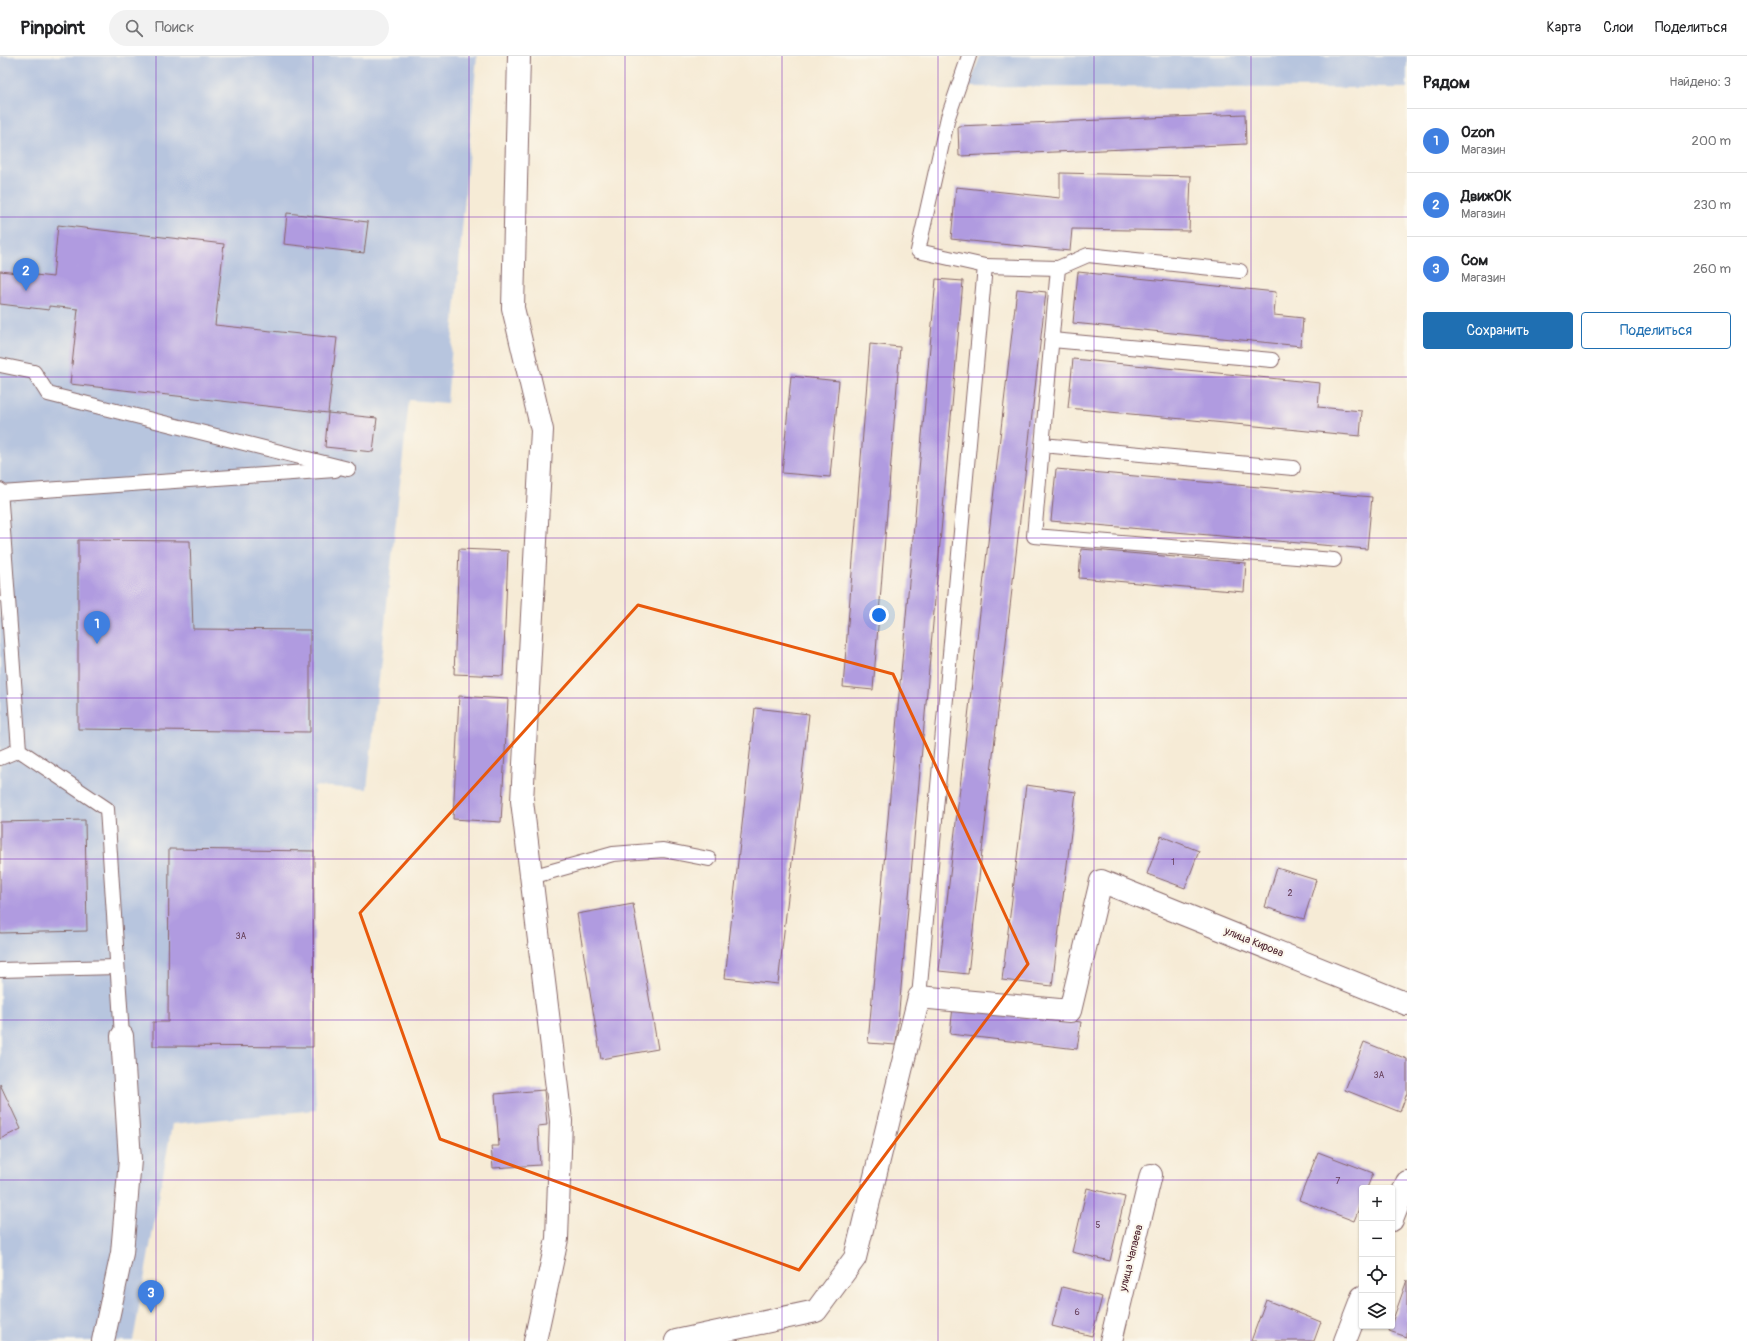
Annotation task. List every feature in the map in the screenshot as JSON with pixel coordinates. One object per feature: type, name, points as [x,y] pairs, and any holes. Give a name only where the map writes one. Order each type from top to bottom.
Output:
[{"type":"street","points":[[519,56],[513,308],[542,430],[522,801],[561,1121],[557,1239],[535,1341]]},
{"type":"street","name":"улица Кирова","points":[[919,997],[1070,1010],[1101,881],[1407,1004]]},
{"type":"street","points":[[676,1341],[816,1311],[855,1258],[919,997]]},
{"type":"street","points":[[103,1341],[122,1252],[130,1160],[122,1036]]},
{"type":"street","name":"улица Чапаева","points":[[1111,1341],[1151,1176]]},
{"type":"street","points":[[1395,1212],[1407,1182]]},
{"type":"street","points":[[1345,1341],[1359,1305]]},
{"type":"lane","points":[[968,56],[948,117],[918,251],[985,266],[1058,268],[1088,255],[1240,271]]},
{"type":"lane","points":[[919,997],[985,266]]},
{"type":"lane","points":[[1058,268],[1034,536],[1334,560]]},
{"type":"lane","points":[[1052,340],[1272,360]]},
{"type":"lane","points":[[0,365],[34,372],[48,394],[348,469],[0,492],[19,750]]},
{"type":"lane","points":[[1042,445],[1293,468]]},
{"type":"lane","points":[[0,758],[19,750]]},
{"type":"lane","points":[[19,750],[107,809],[122,1036]]},
{"type":"lane","points":[[531,877],[612,854],[663,850],[709,860]]},
{"type":"lane","points":[[0,970],[117,967]]},
{"type":"highlighted area","points":[[638,605],[893,674],[1028,964],[799,1270],[440,1139],[360,913]]},
{"type":"shaded area","points":[[0,56],[477,56],[447,403],[409,400],[367,789],[314,786],[313,1047],[316,1110],[172,1124],[133,1341],[0,1341]]},
{"type":"shaded area","points":[[980,56],[1407,56],[1407,88],[969,87]]},
{"type":"building","points":[[1245,114],[1246,144],[959,156],[958,126]]},
{"type":"building","points":[[1060,173],[1191,176],[1189,231],[1072,229],[1070,251],[951,239],[956,187],[1060,198]]},
{"type":"building","points":[[287,213],[368,222],[364,253],[284,244]]},
{"type":"building","points":[[58,225],[224,244],[215,325],[337,338],[328,413],[70,384],[78,309],[49,306],[49,310],[0,304],[0,271],[53,277]]},
{"type":"building","points":[[1078,272],[1276,292],[1274,315],[1303,318],[1301,346],[1073,323]]},
{"type":"building","points":[[936,279],[963,281],[896,1045],[868,1043]]},
{"type":"building","points":[[1017,289],[1046,292],[968,974],[939,971]]},
{"type":"building","points":[[870,344],[900,347],[873,690],[843,687]]},
{"type":"building","points":[[1073,359],[1320,383],[1318,407],[1362,411],[1360,436],[1068,408]]},
{"type":"building","points":[[791,376],[839,381],[830,477],[782,473]]},
{"type":"building","points":[[328,413],[377,418],[373,452],[325,447]]},
{"type":"building","points":[[1056,469],[1372,497],[1367,549],[1051,521]]},
{"type":"building","points":[[78,540],[190,541],[193,629],[310,630],[310,732],[78,729]]},
{"type":"building","points":[[459,549],[508,551],[503,676],[454,674]]},
{"type":"building","points":[[1081,549],[1246,563],[1244,592],[1079,578]]},
{"type":"building","points":[[459,696],[508,699],[501,822],[453,819]]},
{"type":"building","points":[[755,708],[809,714],[778,984],[725,978]]},
{"type":"building","points":[[1026,785],[1076,792],[1052,986],[1002,980]]},
{"type":"building","points":[[85,820],[87,931],[0,933],[0,822]]},
{"type":"building","points":[[1161,836],[1199,851],[1185,888],[1147,874]]},
{"type":"building","points":[[169,849],[314,851],[313,1047],[153,1046],[153,1022],[168,1022]]},
{"type":"building","points":[[1277,868],[1316,880],[1304,919],[1265,907]]},
{"type":"building","points":[[633,904],[658,1049],[601,1059],[577,914]]},
{"type":"building","points":[[953,1007],[1081,1022],[1077,1049],[950,1034]]},
{"type":"building","points":[[1364,1042],[1407,1059],[1407,1093],[1400,1112],[1345,1090]]},
{"type":"building","points":[[0,1084],[21,1129],[0,1139]]},
{"type":"building","points":[[544,1090],[547,1125],[538,1126],[540,1165],[493,1168],[491,1146],[499,1146],[495,1094]]},
{"type":"building","points":[[1318,1152],[1373,1173],[1368,1185],[1359,1185],[1359,1208],[1354,1221],[1299,1200]]},
{"type":"building","points":[[1087,1188],[1125,1197],[1110,1261],[1072,1252]]},
{"type":"building","points":[[1407,1280],[1407,1337],[1389,1331],[1390,1329],[1395,1329],[1395,1314]]},
{"type":"building","points":[[1062,1287],[1102,1297],[1092,1336],[1052,1326]]},
{"type":"building","points":[[1266,1300],[1321,1322],[1314,1341],[1251,1341]]},
{"type":"place","name":"ДвижОК","points":[[26,291]]},
{"type":"place","name":"Ozon","points":[[97,644]]},
{"type":"place","name":"Сом","points":[[151,1313]]}]
